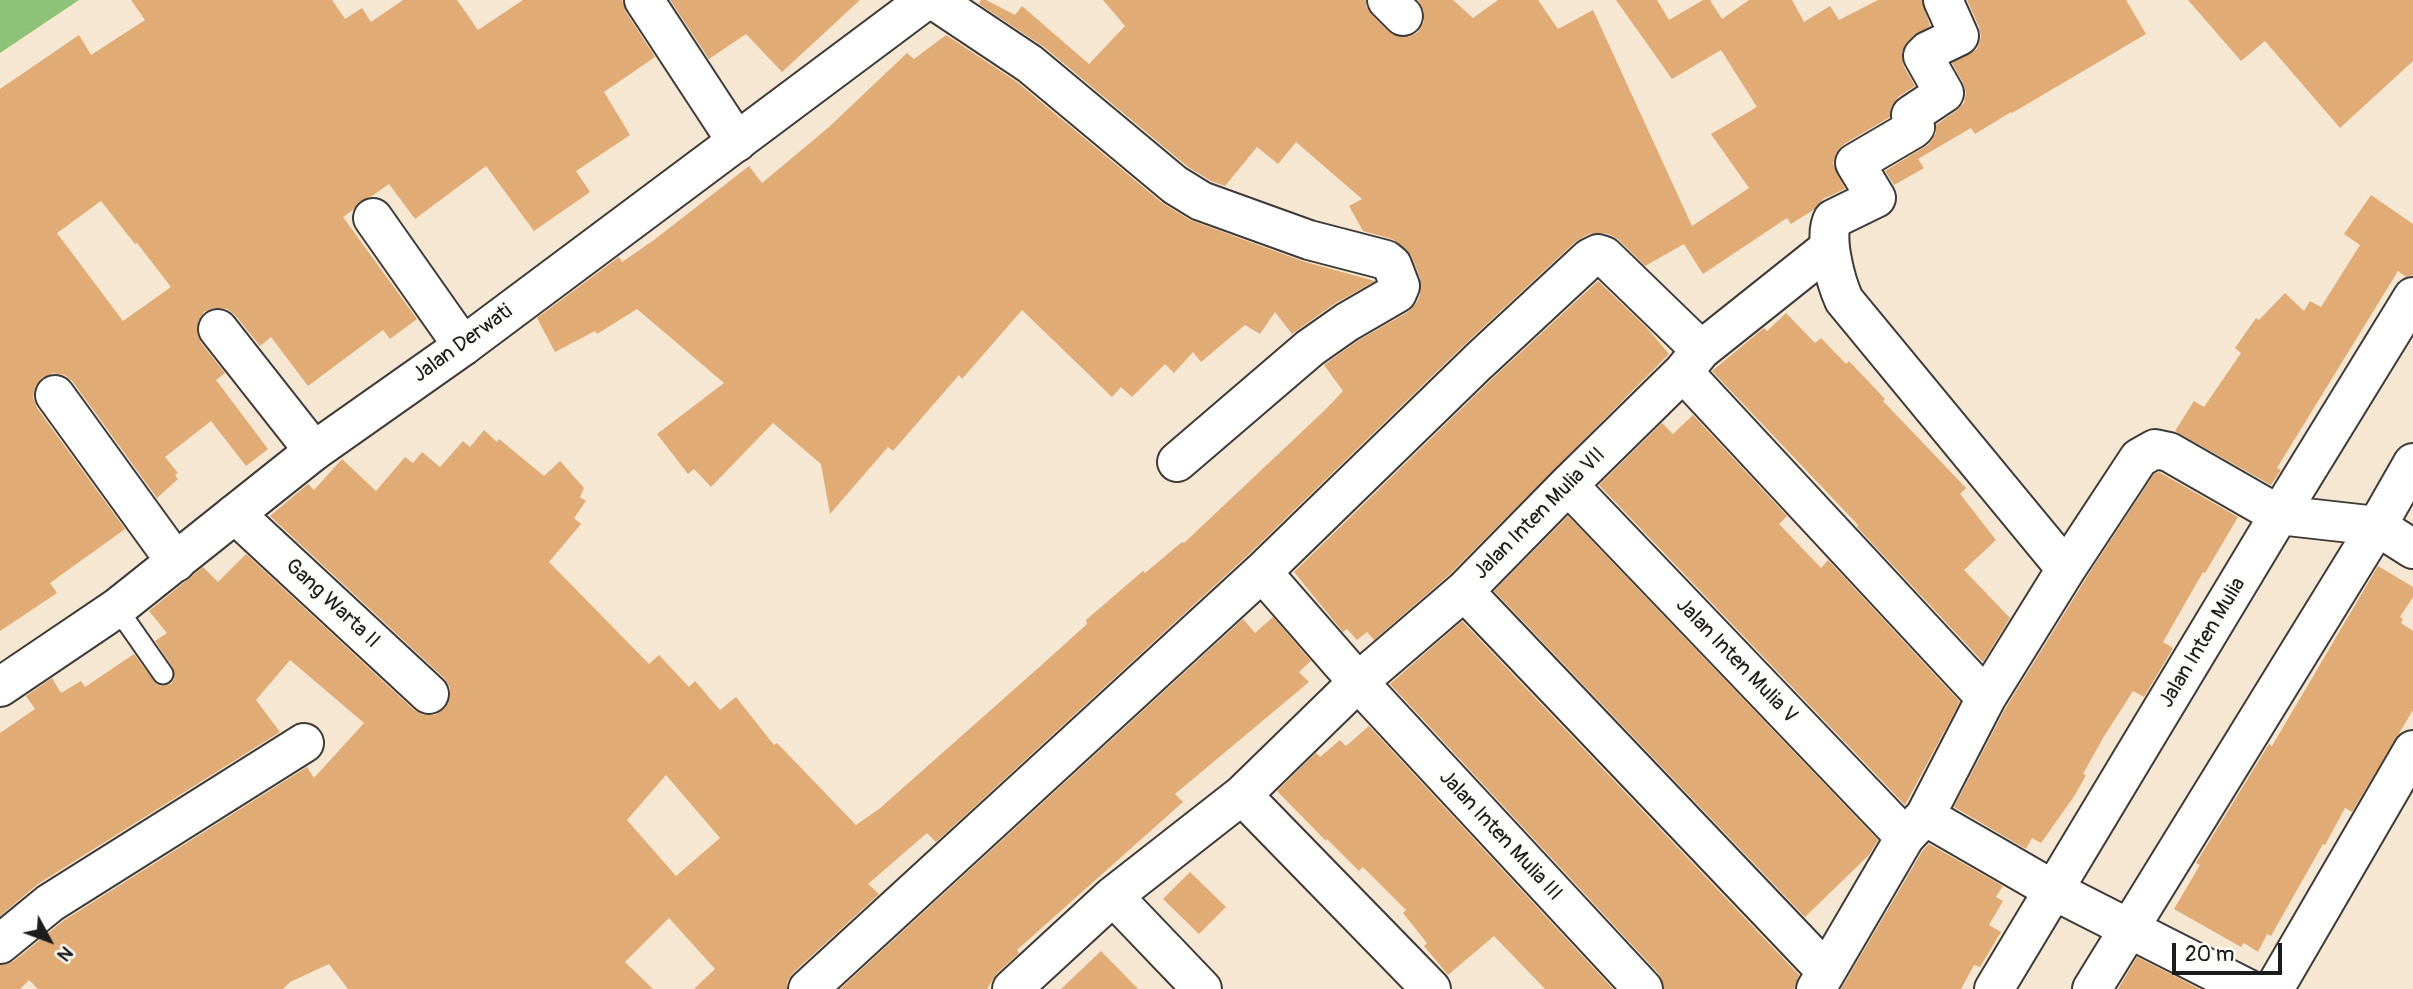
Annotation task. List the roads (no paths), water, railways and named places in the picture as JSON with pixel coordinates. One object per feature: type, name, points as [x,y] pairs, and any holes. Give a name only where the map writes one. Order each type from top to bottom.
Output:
[{"type":"street","points":[[644,0],[737,142]]},
{"type":"street","name":"Jalan Derwati","points":[[1,685],[117,608],[314,451],[463,346],[926,0]]},
{"type":"street","points":[[934,0],[1030,64],[1175,185],[1201,201],[1309,240],[1375,256],[1392,265],[1400,286],[1396,293],[1347,321],[1310,348],[1177,462]]},
{"type":"street","points":[[1943,0],[1959,36],[1923,56],[1944,93],[1911,115],[1915,127],[1855,163],[1876,198],[1833,219],[1829,226],[1830,250],[1838,287],[1844,300],[2066,569]]},
{"type":"street","points":[[373,218],[463,346]]},
{"type":"street","name":"Jalan Inten Mulia VII","points":[[1012,989],[1113,896],[1242,795],[1358,682],[1464,591],[1692,361],[1830,250]]},
{"type":"street","points":[[808,989],[1262,572],[1478,362],[1590,258],[1598,254],[1604,256],[1986,698]]},
{"type":"street","name":"Jalan Inten Mulia","points":[[1994,989],[2413,297]]},
{"type":"street","points":[[218,329],[314,451]]},
{"type":"street","points":[[55,394],[176,562]]},
{"type":"street","points":[[1464,591],[1821,980],[1915,826],[1986,698],[2139,458],[2155,449],[2169,452],[2279,515],[2377,526],[2413,549]]},
{"type":"street","points":[[2092,989],[2413,463]]},
{"type":"street","name":"Jalan Inten Mulia V","points":[[1568,485],[1915,826],[2129,927],[2248,989]]},
{"type":"street","name":"Gang Warta II","points":[[235,514],[429,694]]},
{"type":"street","points":[[1262,572],[1358,682]]},
{"type":"street","name":"Jalan Inten Mulia III","points":[[1358,682],[1643,989]]},
{"type":"street","points":[[0,944],[50,904],[304,743]]},
{"type":"street","points":[[2274,989],[2413,750]]},
{"type":"street","points":[[1242,795],[1431,989]]},
{"type":"street","points":[[1113,896],[1202,989]]},
{"type":"lane","points":[[117,608],[163,674]]}]
